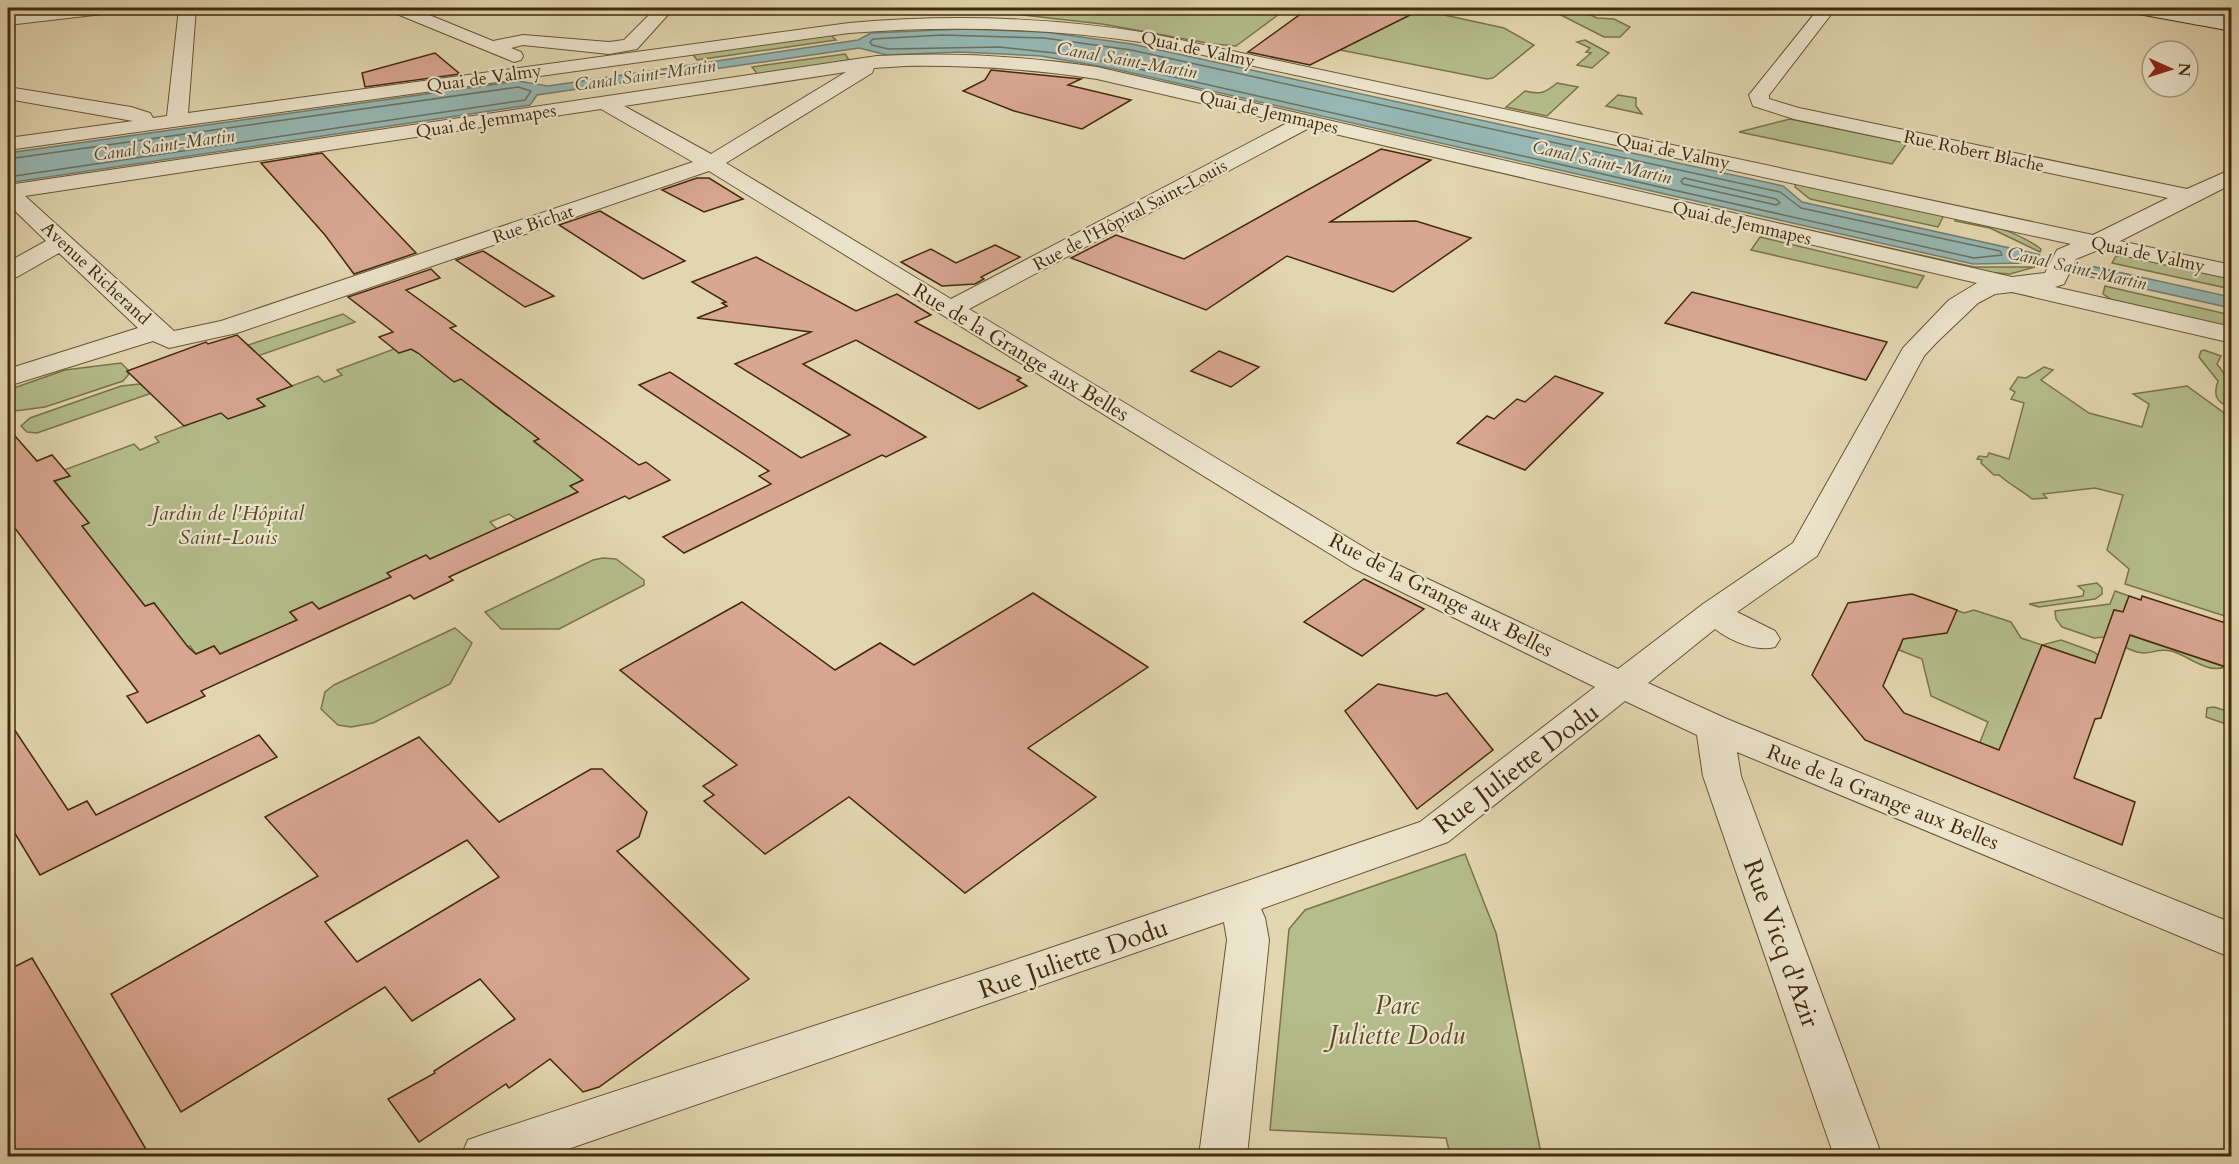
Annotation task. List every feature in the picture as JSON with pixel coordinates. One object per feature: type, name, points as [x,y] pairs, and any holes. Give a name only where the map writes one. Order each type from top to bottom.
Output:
[{"type":"street","points":[[8,20],[111,8]]},
{"type":"street","points":[[8,93],[131,113],[178,110],[187,8]]},
{"type":"street","points":[[398,8],[494,46],[542,70]]},
{"type":"street","points":[[494,46],[523,40],[609,48],[630,45],[665,8]]},
{"type":"street","name":"Rue Robert Blache","points":[[1828,8],[1759,95],[1760,102],[1794,113],[2190,196]]},
{"type":"street","points":[[2133,8],[2232,26]]},
{"type":"street","points":[[2200,20],[2215,15],[2232,14]]},
{"type":"street","name":"Quai de Valmy","points":[[8,144],[155,123],[178,110],[542,70],[849,28],[902,23],[996,22],[1089,28],[1148,38],[2232,272]]},
{"type":"street","name":"Quai de Jemmapes","points":[[8,192],[877,62],[974,59],[1057,66],[1097,73],[2232,335]]},
{"type":"street","name":"Rue Bichat","points":[[8,378],[68,359],[144,350],[163,336],[228,327],[711,163],[877,62]]},
{"type":"street","name":"Rue de la Grange aux Belles","points":[[604,103],[711,163],[1364,561],[1505,631],[1714,728],[2232,941]]},
{"type":"street","points":[[131,113],[155,123]]},
{"type":"street","name":"Rue de l'Hôpital Saint-Louis","points":[[951,309],[1307,121]]},
{"type":"street","points":[[2091,242],[2113,235],[2232,175]]},
{"type":"street","name":"Avenue Richerand","points":[[8,192],[163,336]]},
{"type":"street","points":[[8,272],[62,242]]},
{"type":"street","name":"Rue Juliette Dodu","points":[[485,1156],[1236,902],[1434,832],[1715,612],[1806,549],[1912,354],[1924,339],[1974,294],[1990,287],[2055,279],[2062,264],[2091,242]]},
{"type":"street","points":[[1715,612],[1730,624],[1763,639]]},
{"type":"street","name":"Rue Vicq d'Azir","points":[[1714,728],[1722,776],[1858,1156]]},
{"type":"street","points":[[1223,1156],[1248,940],[1244,918],[1236,902]]},
{"type":"green space","points":[[1308,8],[1304,12],[1286,9],[1236,46],[1102,24],[1005,13],[1010,11],[1007,9]]},
{"type":"green space","points":[[1412,8],[1504,28],[1534,45],[1493,78],[1487,79],[1340,50],[1389,25]]},
{"type":"green space","points":[[1575,8],[1597,18],[1614,19],[1630,27],[1620,37],[1604,37],[1555,12]]},
{"type":"green space","points":[[831,35],[836,40],[697,60],[692,53]]},
{"type":"green space","points":[[1585,40],[1609,53],[1592,68],[1577,65],[1591,53],[1586,52],[1590,48],[1577,42]]},
{"type":"green space","points":[[845,54],[849,60],[759,76],[752,67]]},
{"type":"green space","points":[[1557,83],[1578,87],[1547,116],[1506,107],[1525,91],[1542,92]]},
{"type":"green space","points":[[1618,95],[1636,98],[1636,106],[1642,114],[1606,106]]},
{"type":"green space","points":[[1790,119],[1907,143],[1892,164],[1739,132]]},
{"type":"green space","points":[[1796,182],[1944,215],[1938,227],[1810,199],[1795,187]]},
{"type":"green space","points":[[1657,196],[1974,267],[2035,267],[2010,274],[1972,271]]},
{"type":"green space","points":[[1956,217],[2011,232],[2031,242],[2041,249],[2040,252],[1990,228],[1955,221]]},
{"type":"green space","points":[[1760,237],[1924,276],[1917,288],[1751,250]]},
{"type":"green space","points":[[2131,255],[2231,277],[2231,289],[2112,263],[2116,256]]},
{"type":"green space","points":[[2105,286],[2231,315],[2231,328],[2112,300],[2103,294]]},
{"type":"green space","points":[[343,314],[355,322],[246,360],[242,347]]},
{"type":"green space","name":"Jardin de l'Hôpital Saint-Louis","points":[[394,349],[399,353],[411,349],[417,353],[430,349],[496,399],[490,402],[507,415],[515,412],[546,436],[534,442],[543,449],[556,444],[577,475],[583,480],[571,486],[578,492],[517,520],[509,514],[490,522],[497,529],[430,559],[388,573],[391,577],[319,609],[311,603],[290,612],[297,620],[220,654],[214,646],[196,654],[190,646],[171,654],[161,613],[154,603],[136,610],[72,530],[88,523],[55,481],[69,476],[64,470],[134,444],[140,450],[159,442],[155,437],[221,412],[228,419],[264,406],[257,399],[318,376],[324,382],[342,375],[337,370]]},
{"type":"green space","points":[[2201,351],[2221,356],[2217,364],[2227,380],[2229,389],[2227,399],[2231,407],[2217,398],[2218,381],[2199,357]]},
{"type":"green space","points":[[121,363],[129,371],[123,381],[45,407],[8,412],[8,390],[65,370]]},
{"type":"green space","points":[[2044,367],[2053,370],[2041,380],[2089,413],[2142,427],[2149,404],[2133,394],[2187,386],[2231,418],[2231,618],[2125,584],[2129,569],[2107,550],[2123,495],[2095,488],[2043,494],[2047,498],[2032,499],[1999,475],[1994,475],[1981,463],[1982,460],[1977,459],[1979,456],[1987,457],[1989,453],[2009,459],[2024,403],[2011,399],[2015,392],[2010,389],[2018,377],[2026,378]]},
{"type":"green space","points":[[161,377],[172,386],[37,433],[27,432],[21,426],[30,418],[121,386],[140,384]]},
{"type":"green space","points":[[616,559],[644,580],[644,585],[559,629],[501,629],[485,612],[593,560]]},
{"type":"green space","points":[[2097,583],[2102,588],[2102,594],[2095,599],[2039,607],[2029,604],[2083,596],[2084,591],[2078,586]]},
{"type":"green space","points":[[2115,591],[2129,596],[2123,612],[2114,610],[2105,637],[2094,638],[2062,627],[2056,619],[2055,611],[2110,604]]},
{"type":"green space","points":[[1956,610],[1964,613],[1974,610],[2011,622],[2021,638],[2042,645],[2002,743],[2001,754],[1986,748],[1980,742],[1988,722],[1931,696],[1922,659],[1899,650],[1904,636]]},
{"type":"green space","points":[[455,628],[472,643],[450,684],[373,723],[351,727],[338,725],[321,709],[325,692],[334,685]]},
{"type":"green space","points":[[2123,633],[2225,667],[2204,666],[2171,651],[2140,653],[2133,651],[2125,647]]},
{"type":"green space","points":[[2061,640],[2094,652],[2109,664],[2111,669],[2042,645]]},
{"type":"green space","points":[[2214,707],[2230,712],[2231,726],[2206,717],[2207,708]]},
{"type":"green space","name":"Parc Juliette Dodu","points":[[1465,854],[1496,933],[1541,1153],[1449,1150],[1446,1138],[1270,1130],[1289,929],[1305,910]]},
{"type":"water","name":"Canal Saint-Martin","points":[[963,29],[1045,32],[1132,44],[1783,186],[1802,202],[2231,297],[2231,308],[2028,263],[1973,264],[1115,69],[1041,56],[960,52],[887,55],[859,48],[537,95],[530,105],[8,183],[8,153],[518,81],[548,86],[858,40],[871,33]]},
{"type":"pier","points":[[2042,251],[2090,262],[2085,278],[2035,267]]},
{"type":"building","points":[[1309,8],[1406,8],[1400,12],[1412,14],[1310,65],[1248,52]]},
{"type":"building","points":[[435,53],[460,74],[365,87],[362,73]]},
{"type":"building","points":[[991,70],[1081,79],[1068,85],[1131,100],[1082,129],[1014,111],[963,91],[985,80]]},
{"type":"building","points":[[1381,149],[1431,160],[1330,222],[1416,221],[1471,238],[1393,292],[1287,256],[1206,310],[1071,258],[1116,235],[1184,259]]},
{"type":"building","points":[[322,153],[416,253],[354,274],[325,235],[261,163]]},
{"type":"building","points":[[697,178],[709,178],[743,199],[704,212],[662,190]]},
{"type":"building","points":[[600,211],[685,261],[643,279],[559,225]]},
{"type":"building","points":[[995,245],[1020,257],[981,277],[984,279],[975,284],[942,286],[901,262],[931,249],[956,263]]},
{"type":"building","points":[[483,251],[554,296],[525,307],[456,260]]},
{"type":"building","points":[[756,257],[856,311],[897,294],[931,315],[915,322],[1021,378],[1017,380],[1027,386],[979,409],[856,340],[803,364],[926,437],[886,457],[882,455],[684,553],[663,537],[771,484],[759,476],[769,471],[639,385],[670,372],[801,458],[850,435],[735,364],[811,332],[697,318],[727,306],[722,303],[726,302],[692,282]]},
{"type":"building","points":[[431,269],[440,278],[406,290],[456,326],[450,328],[639,465],[646,462],[670,480],[629,499],[625,496],[449,577],[453,580],[414,599],[410,595],[201,691],[205,696],[147,723],[127,696],[138,692],[8,519],[8,428],[37,461],[52,455],[70,476],[54,481],[89,523],[82,526],[145,606],[154,603],[196,654],[214,646],[220,654],[297,620],[290,612],[312,602],[319,609],[391,577],[387,573],[426,555],[430,559],[578,492],[570,486],[583,480],[534,441],[539,439],[461,379],[454,382],[411,349],[399,353],[379,337],[393,332],[348,297]]},
{"type":"building","points":[[1692,292],[1887,342],[1866,380],[1665,323]]},
{"type":"building","points":[[237,335],[292,386],[257,399],[265,406],[228,419],[221,413],[184,426],[127,371],[206,342],[208,344]]},
{"type":"building","points":[[1219,351],[1259,367],[1231,387],[1191,371]]},
{"type":"building","points":[[1555,376],[1603,393],[1525,470],[1457,443],[1487,416],[1494,419],[1517,399],[1525,402]]},
{"type":"building","points":[[1364,579],[1424,609],[1362,656],[1304,622]]},
{"type":"building","points":[[1033,593],[1148,667],[1028,748],[1096,797],[965,893],[849,797],[765,854],[704,801],[714,795],[703,786],[737,765],[620,670],[742,602],[835,670],[880,643],[914,665]]},
{"type":"building","points":[[1912,594],[1957,610],[1947,633],[1903,639],[1883,686],[1904,713],[1999,750],[2042,645],[2095,663],[2114,610],[2123,612],[2129,596],[2141,600],[2142,596],[2232,625],[2232,669],[2130,635],[2101,718],[2095,719],[2074,778],[2135,802],[2122,845],[1865,740],[1812,675],[1848,603]]},
{"type":"building","points":[[1378,684],[1436,696],[1447,693],[1493,750],[1417,809],[1345,711]]},
{"type":"building","points":[[8,720],[68,810],[87,801],[96,815],[259,735],[277,757],[40,875],[8,822]]},
{"type":"building","points":[[419,737],[499,822],[591,769],[602,769],[647,812],[639,837],[617,851],[749,979],[599,1087],[583,1092],[550,1059],[509,1088],[506,1084],[419,1142],[388,1099],[435,1073],[434,1071],[515,1019],[480,979],[412,1021],[385,987],[181,1112],[111,994],[318,876],[265,817]],"holes":[[[467,840],[499,877],[357,962],[325,922]]]},
{"type":"building","points":[[32,958],[150,1156],[8,1156],[8,970]]}]
